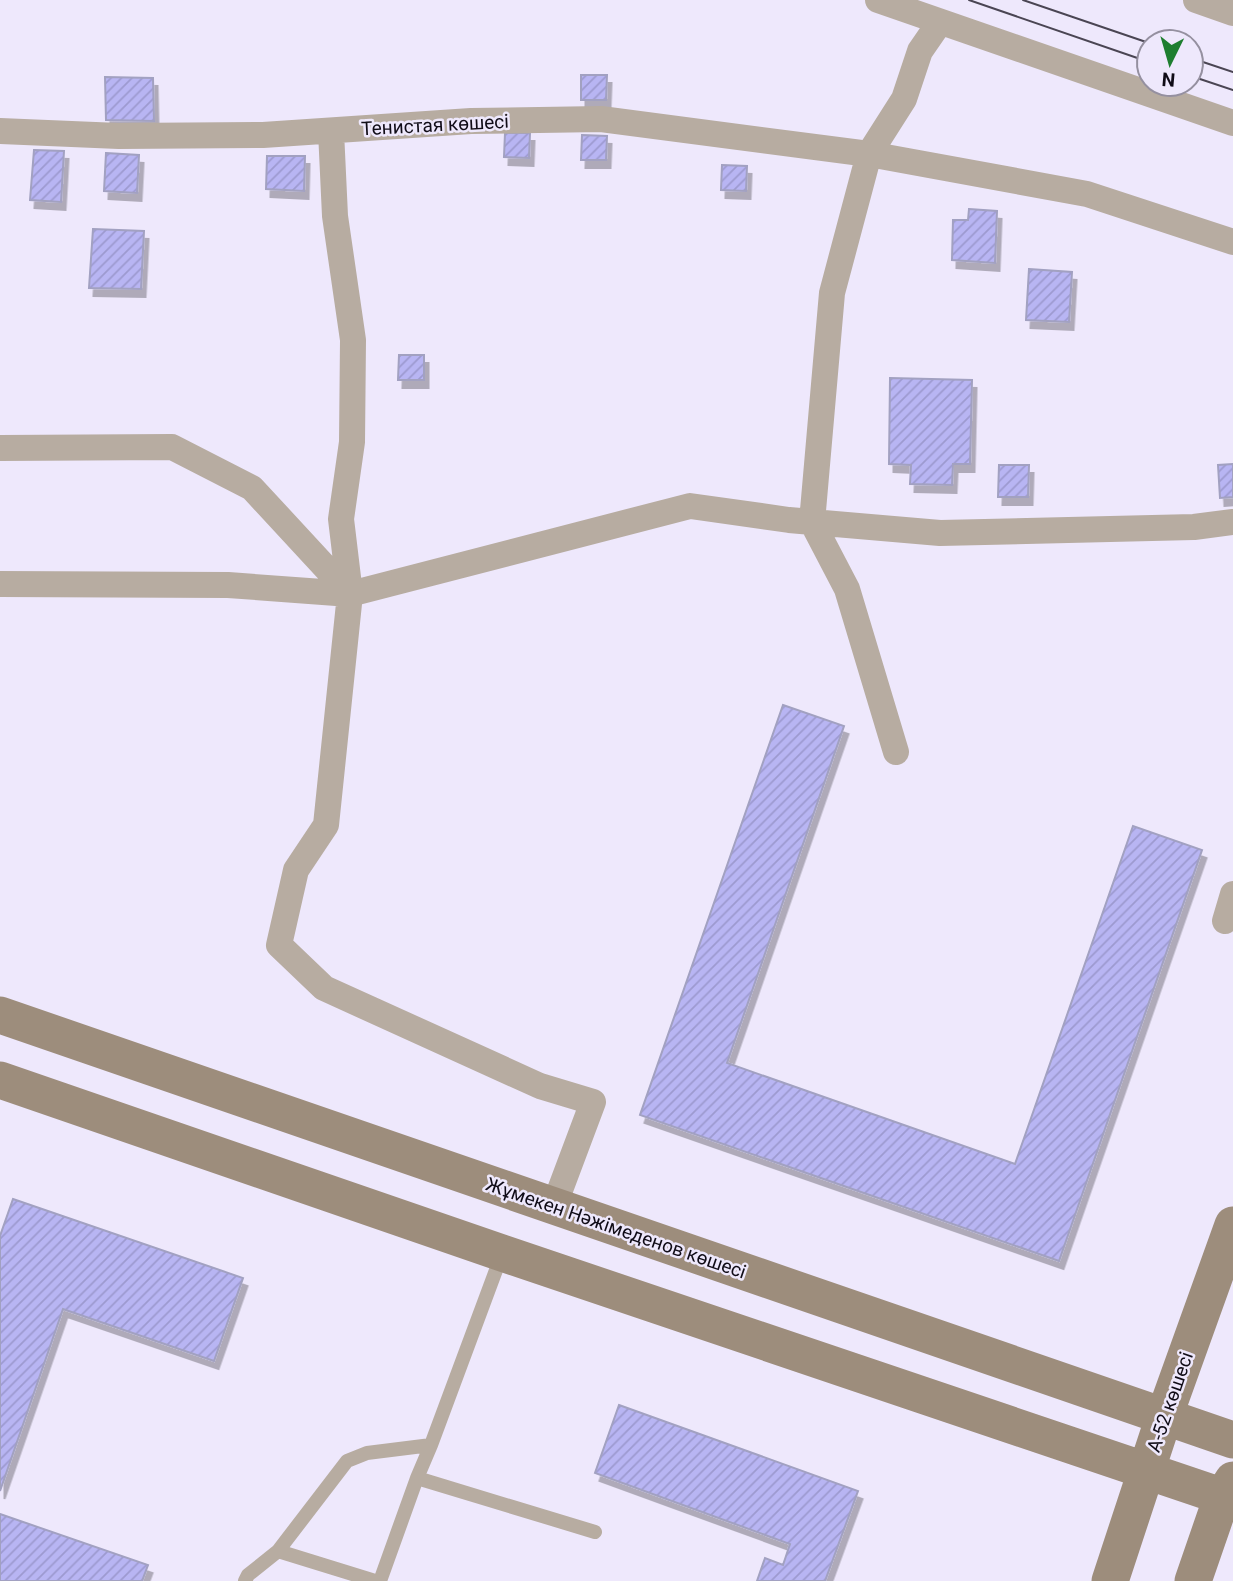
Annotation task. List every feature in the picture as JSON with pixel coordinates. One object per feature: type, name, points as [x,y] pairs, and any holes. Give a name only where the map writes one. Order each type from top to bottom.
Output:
[{"type":"main road","name":"Жұмекен Нәжімеденов көшесі","points":[[0,1014],[1233,1440]]},
{"type":"main road","points":[[0,1080],[1147,1472],[1229,1492],[1193,1581]]},
{"type":"main road","name":"А-52 көшесі","points":[[1110,1581],[1164,1417],[1233,1225]]},
{"type":"street","points":[[878,0],[1233,123]]},
{"type":"street","points":[[1195,0],[1233,13]]},
{"type":"street","points":[[896,752],[847,589],[812,522],[832,293],[869,153],[904,99],[920,51],[940,22]]},
{"type":"street","name":"Тенистая көшесі","points":[[0,131],[119,136],[263,135],[471,121],[601,119],[869,153],[1087,194],[1233,243]]},
{"type":"street","points":[[331,131],[335,216],[353,340],[352,442],[341,519],[350,594],[326,825],[296,870],[279,945],[324,988],[540,1086],[593,1102],[554,1206]]},
{"type":"street","points":[[0,448],[172,447],[252,488],[350,594]]},
{"type":"street","points":[[0,584],[228,585],[350,594],[690,506],[812,522],[940,533],[1181,527],[1233,522]]},
{"type":"street","points":[[1225,920],[1233,894]]},
{"type":"lane","points":[[278,1551],[378,1581],[502,1253]]},
{"type":"lane","points":[[245,1581],[248,1575],[278,1551],[347,1461],[367,1452],[431,1445]]},
{"type":"lane","points":[[417,1478],[595,1532]]},
{"type":"building","points":[[581,75],[607,75],[606,100],[581,100]]},
{"type":"building","points":[[105,77],[153,78],[154,121],[106,120]]},
{"type":"building","points":[[505,133],[530,133],[529,158],[504,157]]},
{"type":"building","points":[[582,135],[607,136],[606,160],[581,160]]},
{"type":"building","points":[[34,150],[64,151],[61,202],[30,200]]},
{"type":"building","points":[[106,153],[139,155],[137,193],[104,191]]},
{"type":"building","points":[[267,156],[305,156],[304,191],[266,189]]},
{"type":"building","points":[[722,165],[747,166],[746,191],[721,190]]},
{"type":"building","points":[[969,209],[997,211],[995,263],[952,260],[953,220],[968,220]]},
{"type":"building","points":[[93,229],[144,231],[141,289],[89,288]]},
{"type":"building","points":[[1029,269],[1072,272],[1069,322],[1026,320]]},
{"type":"building","points":[[399,355],[424,355],[424,380],[398,380]]},
{"type":"building","points":[[890,378],[972,380],[970,464],[953,464],[952,485],[910,484],[911,465],[889,464]]},
{"type":"building","points":[[1233,464],[1233,497],[1220,498],[1218,465]]},
{"type":"building","points":[[999,465],[1029,465],[1028,497],[998,497]]},
{"type":"building","points":[[783,705],[844,726],[727,1063],[1015,1164],[1133,826],[1202,850],[1059,1261],[640,1115]]},
{"type":"building","points":[[13,1199],[243,1278],[214,1361],[63,1309],[0,1491],[0,1236]]},
{"type":"building","points":[[619,1405],[858,1491],[825,1581],[757,1581],[765,1558],[783,1565],[790,1544],[595,1473]]},
{"type":"building","points":[[0,1514],[148,1565],[142,1581],[0,1581]]},
{"type":"tram line","points":[[969,0],[1135,57]]},
{"type":"tram line","points":[[1023,0],[1135,38]]},
{"type":"tram line","points":[[1205,63],[1233,72]]},
{"type":"tram line","points":[[1205,81],[1233,90]]}]
